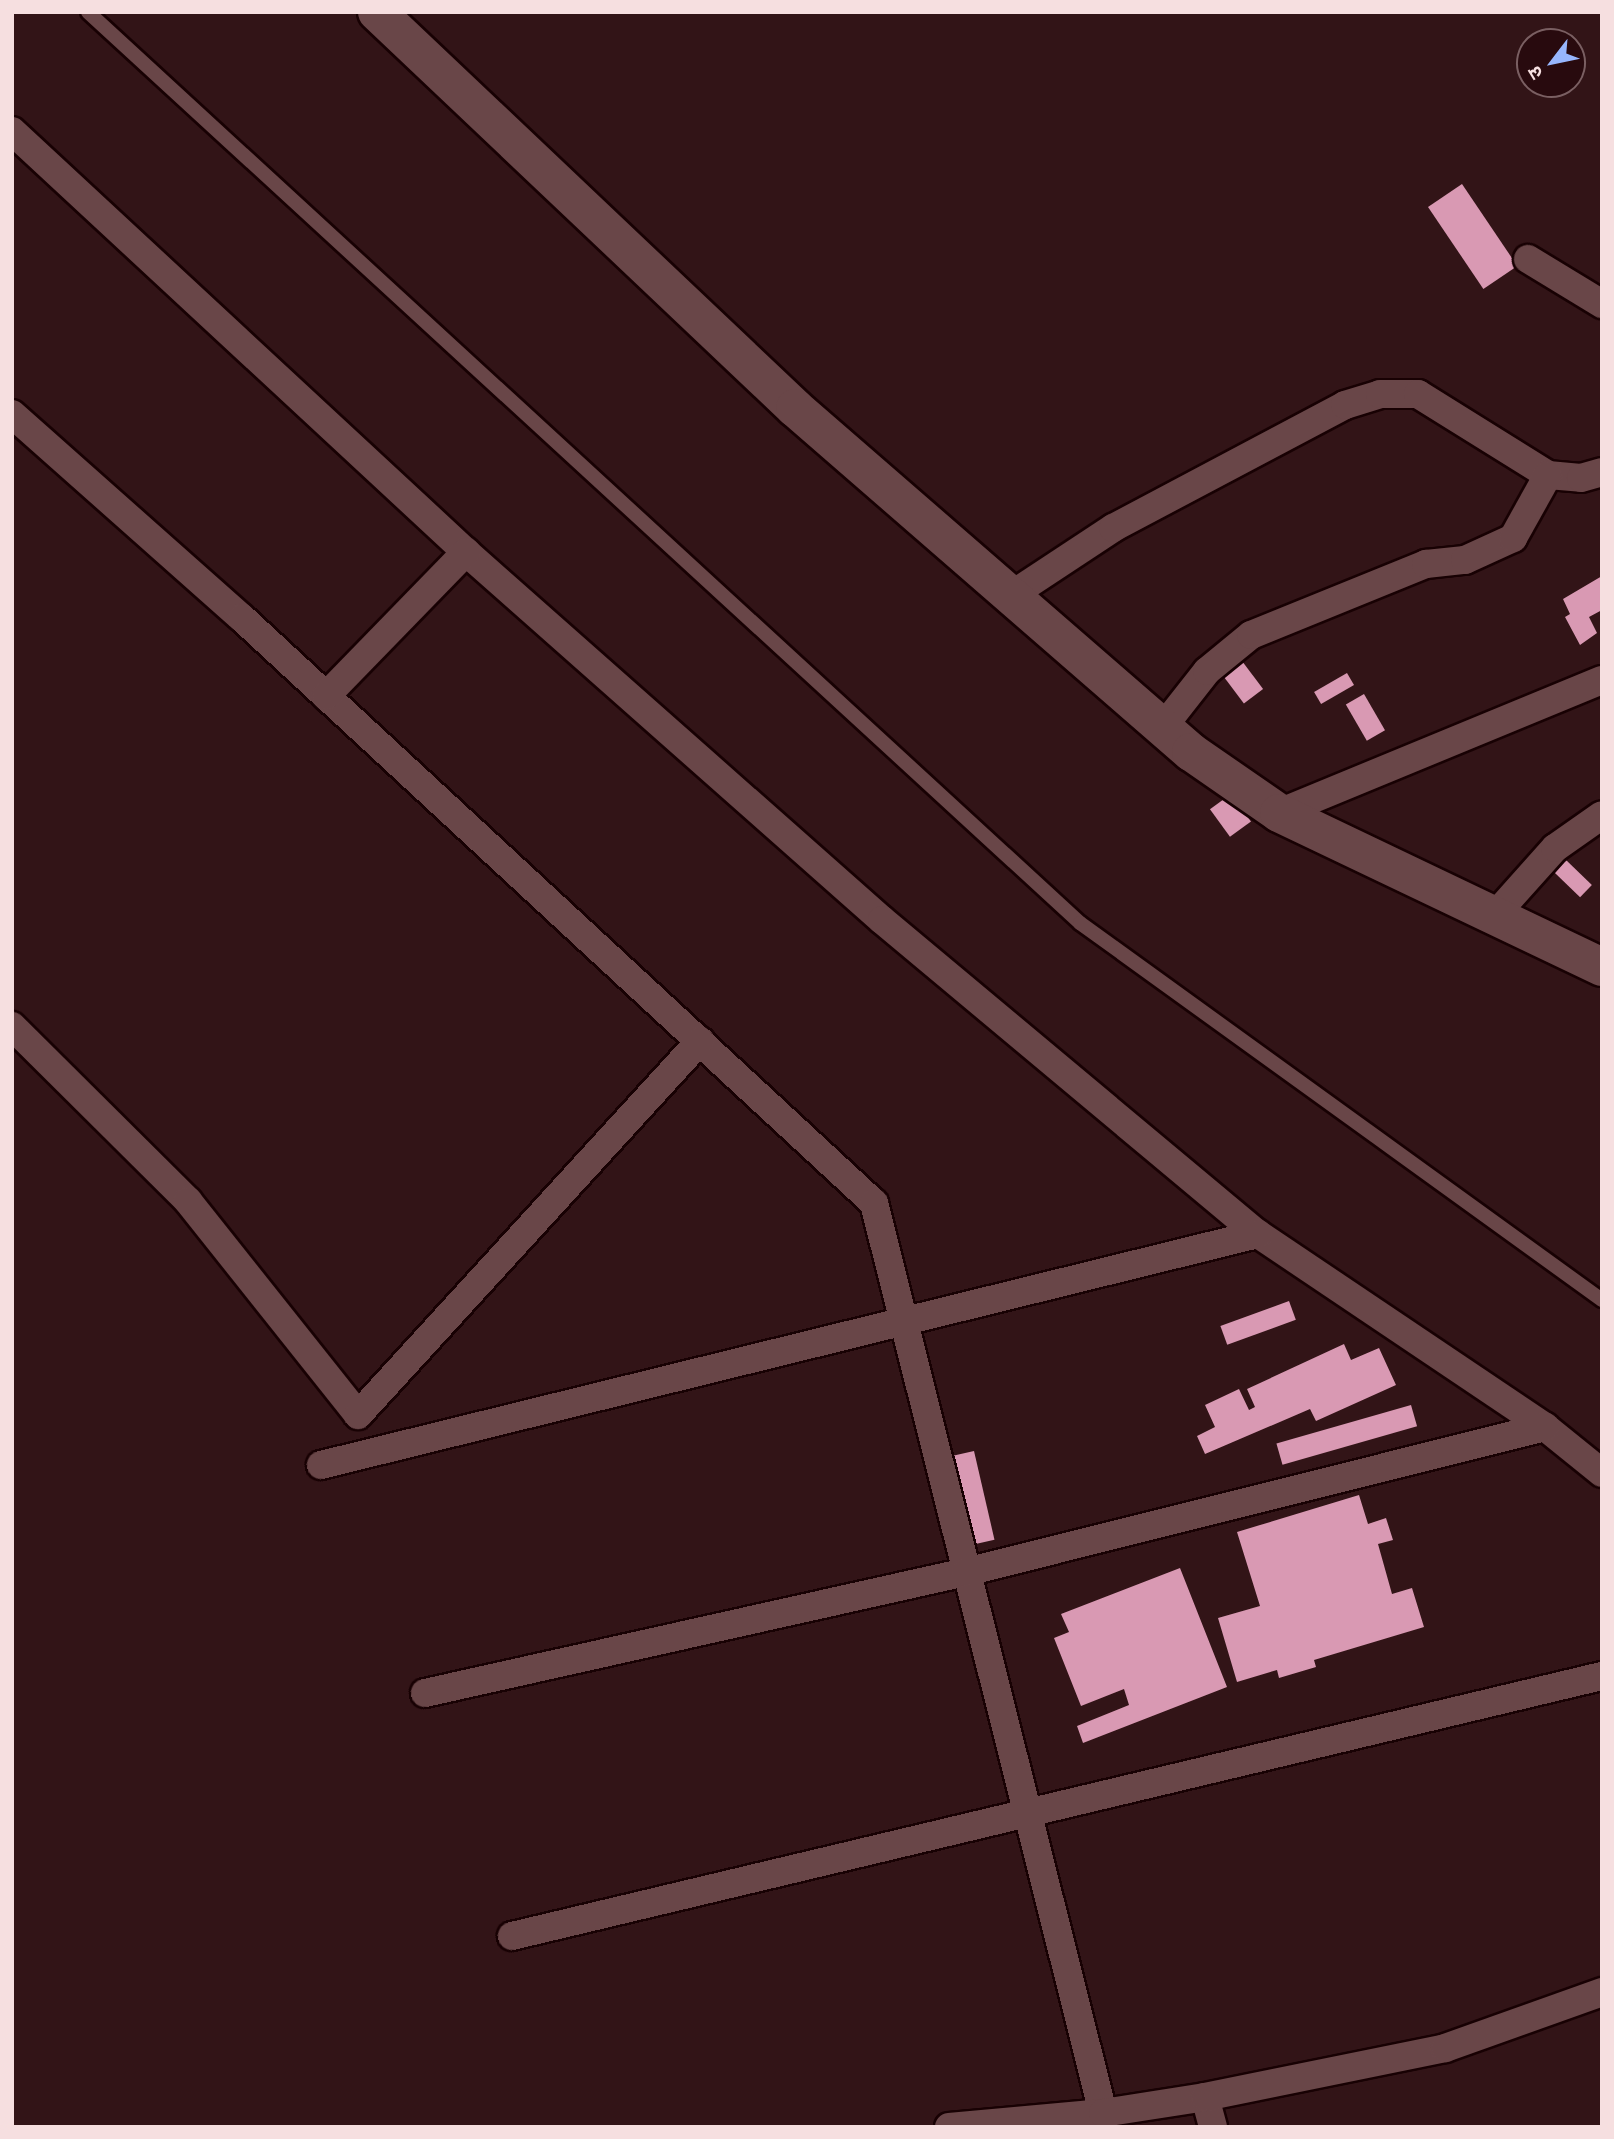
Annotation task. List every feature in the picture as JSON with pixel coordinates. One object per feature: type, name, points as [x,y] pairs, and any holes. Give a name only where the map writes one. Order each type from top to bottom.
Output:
[{"type":"main road","points":[[377,12],[795,408],[1013,594],[1191,752],[1279,813],[1602,967]]},
{"type":"street","points":[[12,131],[466,552],[882,920],[1258,1234],[1545,1427],[1602,1473]]},
{"type":"street","points":[[1528,259],[1602,304]]},
{"type":"street","points":[[1013,594],[1113,528],[1345,405],[1380,394],[1418,394],[1548,475],[1581,478],[1602,472]]},
{"type":"street","points":[[12,414],[326,696],[874,1203],[1102,2113]]},
{"type":"street","points":[[1163,727],[1207,671],[1251,635],[1426,564],[1465,560],[1513,538],[1548,475]]},
{"type":"street","points":[[326,696],[466,552]]},
{"type":"street","points":[[1279,813],[1602,680]]},
{"type":"street","points":[[1495,915],[1555,848],[1602,815]]},
{"type":"street","points":[[12,1026],[188,1201],[358,1415],[700,1041]]},
{"type":"street","points":[[321,1465],[1258,1234]]},
{"type":"street","points":[[425,1693],[966,1572],[1545,1427]]},
{"type":"street","points":[[512,1936],[1602,1676]]},
{"type":"street","points":[[949,2127],[1102,2113],[1205,2096],[1445,2048],[1602,1992]]},
{"type":"street","points":[[1205,2096],[1213,2127]]},
{"type":"lane","points":[[88,12],[1080,923],[1602,1300]]},
{"type":"building","points":[[1462,184],[1517,266],[1483,289],[1428,207]]},
{"type":"building","points":[[1602,576],[1602,610],[1589,617],[1597,633],[1580,645],[1565,617],[1570,614],[1563,599]]},
{"type":"building","points":[[1242,661],[1263,689],[1244,703],[1223,675]]},
{"type":"building","points":[[1347,673],[1354,685],[1321,704],[1314,692]]},
{"type":"building","points":[[1364,694],[1385,730],[1367,741],[1346,704]]},
{"type":"building","points":[[1231,794],[1251,822],[1230,837],[1210,809]]},
{"type":"building","points":[[1566,860],[1592,885],[1580,897],[1554,872]]},
{"type":"building","points":[[1289,1301],[1296,1320],[1227,1345],[1220,1326]]},
{"type":"building","points":[[1344,1344],[1351,1360],[1379,1348],[1396,1385],[1316,1421],[1310,1409],[1205,1454],[1197,1436],[1215,1427],[1205,1405],[1239,1389],[1249,1410],[1255,1407],[1247,1389]]},
{"type":"building","points":[[1411,1405],[1417,1426],[1282,1465],[1276,1444]]},
{"type":"building","points":[[974,1451],[994,1540],[970,1545],[950,1457]]},
{"type":"building","points":[[1359,1495],[1368,1524],[1386,1518],[1393,1540],[1378,1544],[1392,1594],[1412,1588],[1424,1627],[1314,1660],[1316,1667],[1279,1678],[1277,1670],[1237,1682],[1218,1618],[1260,1606],[1237,1532]]},
{"type":"building","points":[[1180,1568],[1227,1687],[1083,1743],[1077,1726],[1129,1705],[1124,1689],[1081,1706],[1054,1638],[1069,1632],[1061,1614]]}]
